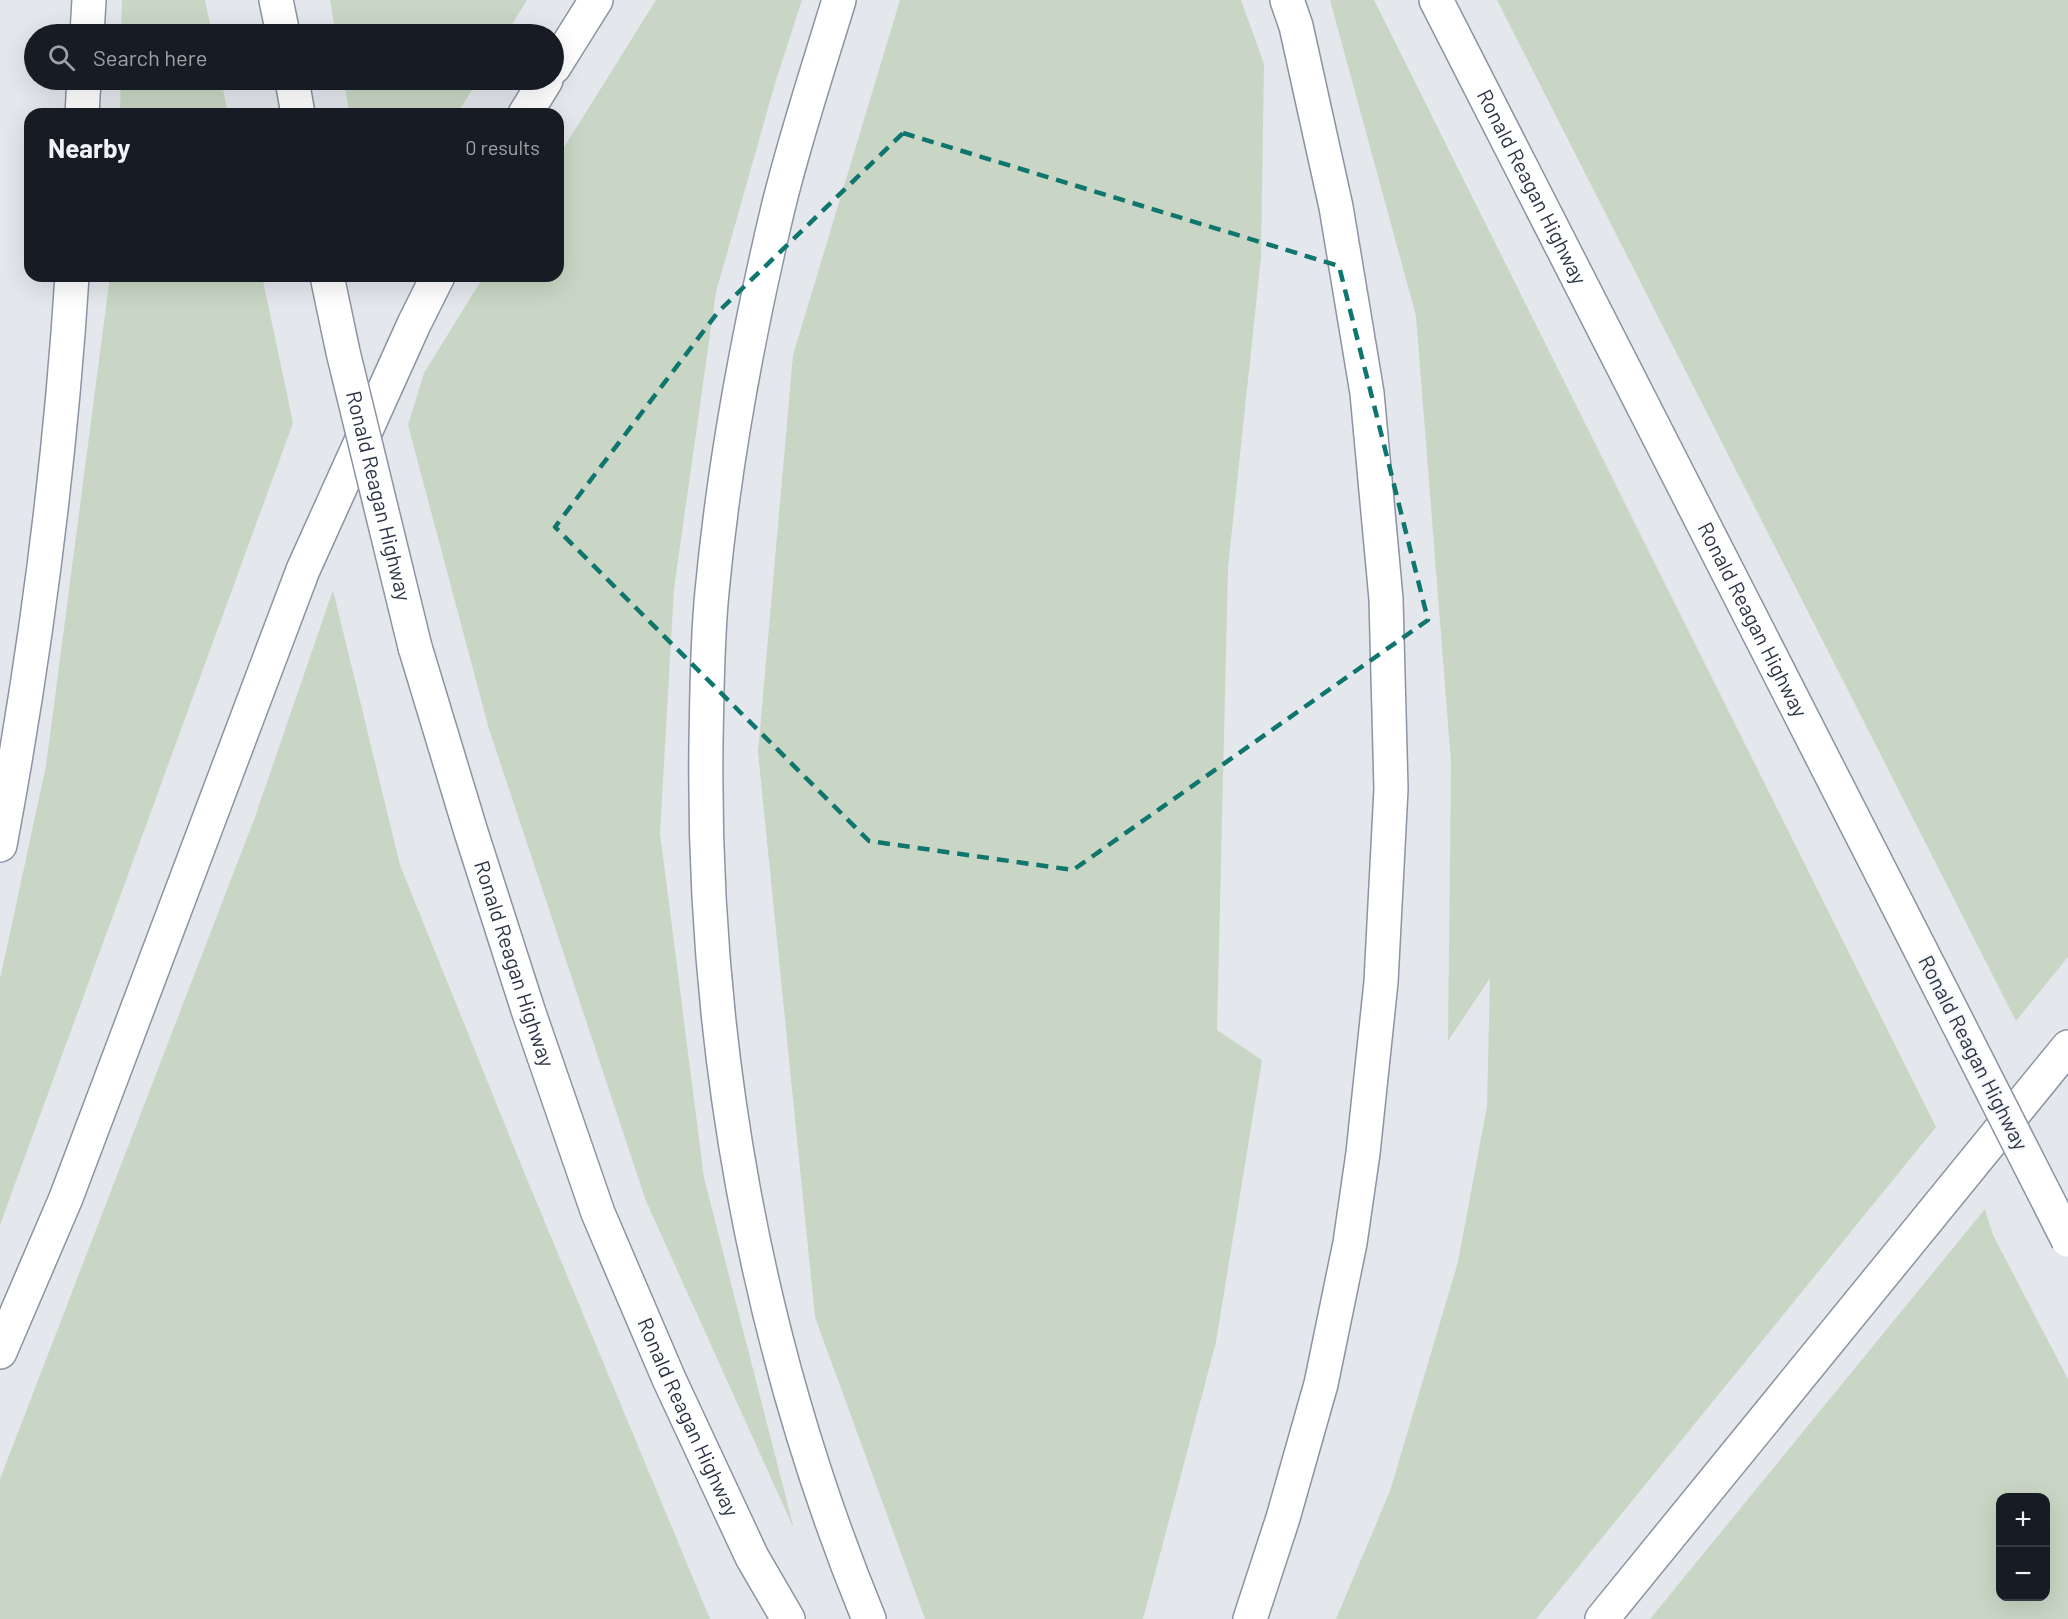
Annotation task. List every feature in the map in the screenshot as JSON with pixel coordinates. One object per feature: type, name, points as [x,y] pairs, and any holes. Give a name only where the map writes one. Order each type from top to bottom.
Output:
[{"type":"highway","points":[[88,24],[89,0]]},
{"type":"highway","points":[[276,0],[281,24]]},
{"type":"highway","points":[[564,51],[596,0]]},
{"type":"highway","points":[[839,0],[779,205],[753,321],[735,418],[711,595],[705,816],[710,922],[740,1178],[778,1348],[811,1460],[855,1586],[869,1619]]},
{"type":"highway","points":[[1250,1619],[1283,1518],[1321,1384],[1350,1243],[1363,1153],[1382,982],[1391,789],[1386,599],[1367,393],[1336,207],[1296,26],[1287,0]]},
{"type":"highway","name":"Ronald Reagan Highway","points":[[1436,0],[2068,1240]]},
{"type":"highway","points":[[82,108],[83,90]]},
{"type":"highway","points":[[294,90],[297,108]]},
{"type":"highway","points":[[529,108],[540,90]]},
{"type":"highway","points":[[0,844],[38,615],[56,475],[72,282]]},
{"type":"highway","name":"Ronald Reagan Highway","points":[[328,282],[415,647],[529,1013],[598,1213],[669,1379],[752,1557],[788,1619]]},
{"type":"highway","points":[[0,1352],[66,1198],[303,570],[435,282]]},
{"type":"highway","points":[[1602,1619],[2068,1047]]},
{"type":"highlighted area","points":[[903,133],[1339,266],[1428,620],[1073,870],[869,841],[555,527],[718,312]]},
{"type":"green space","points":[[122,0],[205,0],[210,24],[121,24]]},
{"type":"green space","points":[[330,0],[527,0],[512,24],[334,24]]},
{"type":"green space","points":[[656,0],[802,0],[776,80],[716,292],[674,589],[660,833],[704,1178],[794,1529],[646,1201],[489,729],[408,425],[424,373],[480,282],[564,282],[564,147]]},
{"type":"green space","points":[[900,0],[1241,0],[1264,64],[1261,257],[1228,568],[1217,1030],[1262,1060],[1216,1342],[1143,1619],[925,1619],[815,1317],[758,752],[793,355]]},
{"type":"green space","points":[[1330,0],[1374,0],[1936,1127],[1536,1619],[1336,1619],[1390,1491],[1458,1262],[1487,1106],[1490,978],[1448,1041],[1451,762],[1416,316]]},
{"type":"green space","points":[[1497,0],[2068,0],[2068,957],[2016,1021]]},
{"type":"green space","points":[[121,90],[223,90],[227,108],[120,108]]},
{"type":"green space","points":[[345,90],[472,90],[461,108],[348,108]]},
{"type":"green space","points":[[109,282],[263,282],[293,423],[0,1225],[0,979],[46,766]]},
{"type":"green space","points":[[333,590],[400,865],[524,1172],[710,1619],[0,1619],[0,1479],[255,817]]},
{"type":"green space","points":[[1985,1209],[1993,1235],[2068,1379],[2068,1619],[1650,1619]]}]
